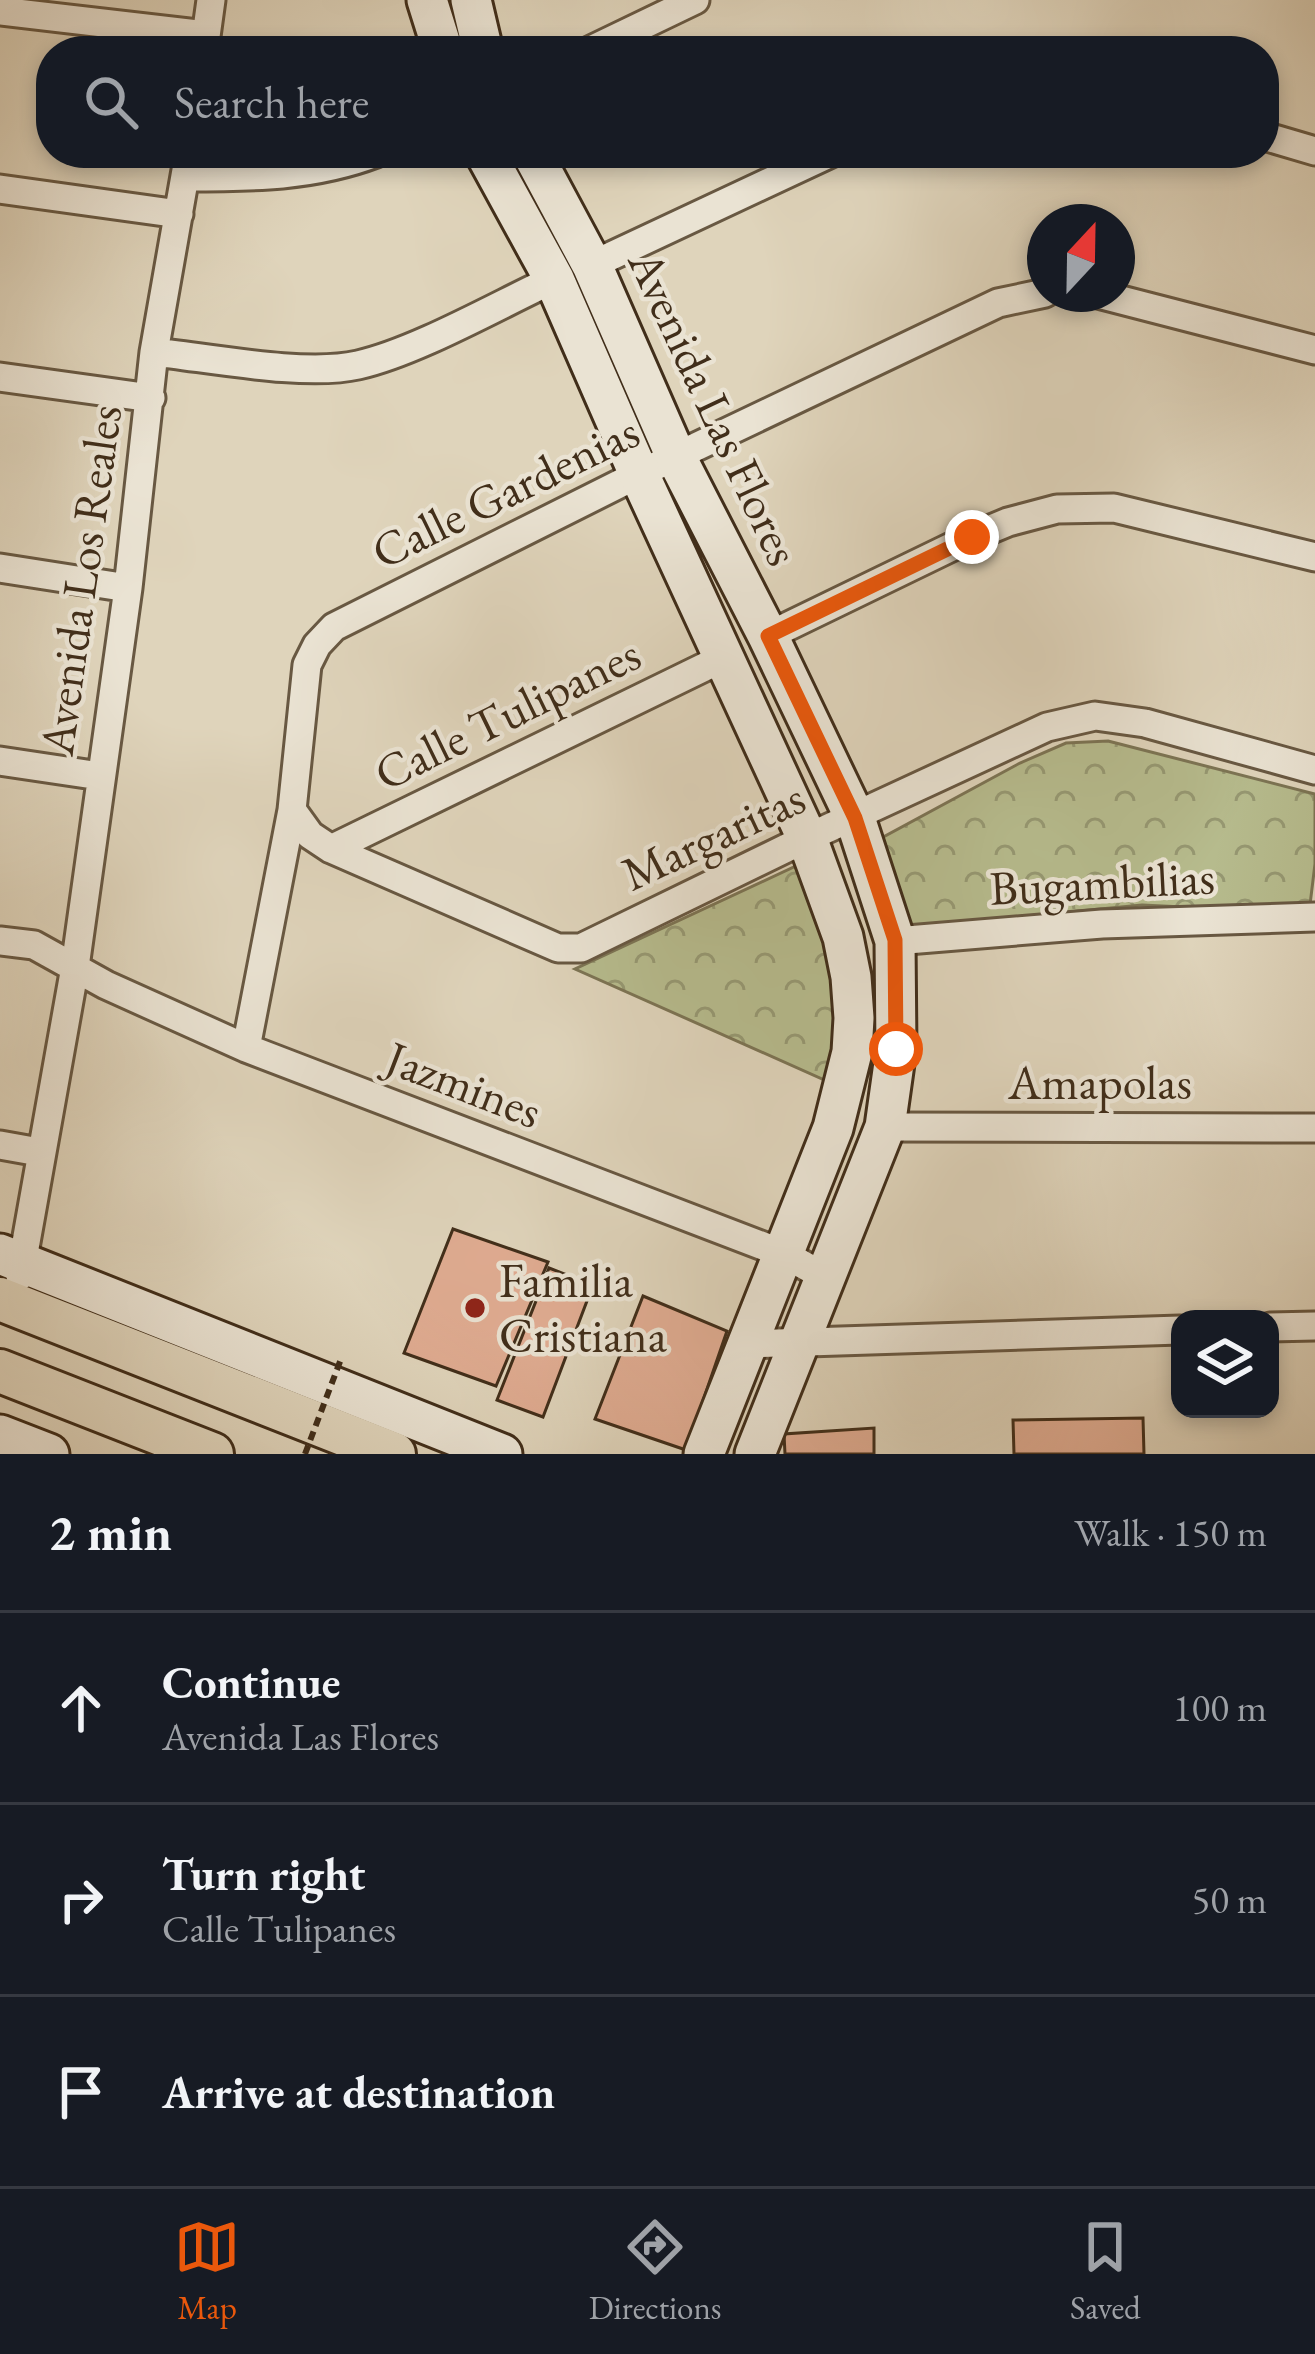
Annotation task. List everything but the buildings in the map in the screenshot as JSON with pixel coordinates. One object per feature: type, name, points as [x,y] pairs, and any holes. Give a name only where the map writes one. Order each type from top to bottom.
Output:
[{"type":"main road","points":[[9,1280],[394,1454]]},
{"type":"main road","points":[[0,1371],[155,1442],[212,1454]]},
{"type":"street","points":[[206,36],[211,0]]},
{"type":"street","points":[[427,0],[438,36]]},
{"type":"street","points":[[471,0],[479,36]]},
{"type":"street","points":[[620,36],[695,0]]},
{"type":"street","points":[[0,11],[160,36]]},
{"type":"street","points":[[1279,141],[1315,152]]},
{"type":"street","name":"Avenida Los Reales","points":[[9,1280],[40,1152],[75,967],[128,589],[154,352],[187,168]]},
{"type":"street","points":[[221,168],[297,175],[334,168]]},
{"type":"street","name":"Avenida Las Flores","points":[[493,168],[554,279],[807,838],[843,937],[854,1018],[852,1052],[832,1128],[704,1454]]},
{"type":"street","name":"Avenida Las Flores","points":[[540,168],[592,265],[676,457],[855,818],[895,940],[896,1049],[885,1126],[755,1454]]},
{"type":"street","points":[[592,265],[799,168]]},
{"type":"street","points":[[0,189],[178,214]]},
{"type":"street","points":[[154,352],[304,367],[358,365],[554,279]]},
{"type":"street","name":"Calle Gardenias","points":[[292,810],[307,665],[317,644],[334,627],[639,474],[998,303],[1027,297]]},
{"type":"street","points":[[1135,304],[1315,350]]},
{"type":"street","points":[[0,377],[151,398]]},
{"type":"street","points":[[768,636],[972,537],[1057,508],[1114,508],[1315,557]]},
{"type":"street","points":[[0,568],[128,589]]},
{"type":"street","name":"Calle Tulipanes","points":[[331,849],[723,658]]},
{"type":"street","name":"Margaritas","points":[[331,849],[558,948],[581,948],[1047,727],[1095,716],[1145,724],[1315,770]]},
{"type":"street","points":[[0,761],[100,776]]},
{"type":"street","points":[[292,810],[310,835],[331,849]]},
{"type":"street","points":[[246,1048],[292,810]]},
{"type":"street","name":"Bugambilias","points":[[895,940],[1102,924],[1315,917]]},
{"type":"street","name":"Jazmines","points":[[0,941],[34,945],[106,985],[246,1048],[784,1254],[825,1276]]},
{"type":"street","name":"Amapolas","points":[[885,1126],[1315,1128]]},
{"type":"street","points":[[0,1145],[40,1152]]},
{"type":"street","points":[[9,1280],[502,1454]]},
{"type":"street","points":[[1279,1327],[1315,1326]]},
{"type":"street","points":[[747,1344],[1171,1330]]},
{"type":"street","points":[[0,1435],[49,1454]]},
{"type":"path","points":[[304,1454],[341,1359]]},
{"type":"green space","points":[[1108,741],[1315,794],[1309,913],[1142,905],[910,927],[876,841],[1066,743]]},
{"type":"green space","points":[[796,866],[821,923],[833,971],[835,1020],[829,1082],[575,969]]},
{"type":"place","name":"Familia Cristiana","points":[[475,1308]]},
{"type":"route","points":[[896,1049],[895,940],[855,818],[768,636],[972,537]]}]
